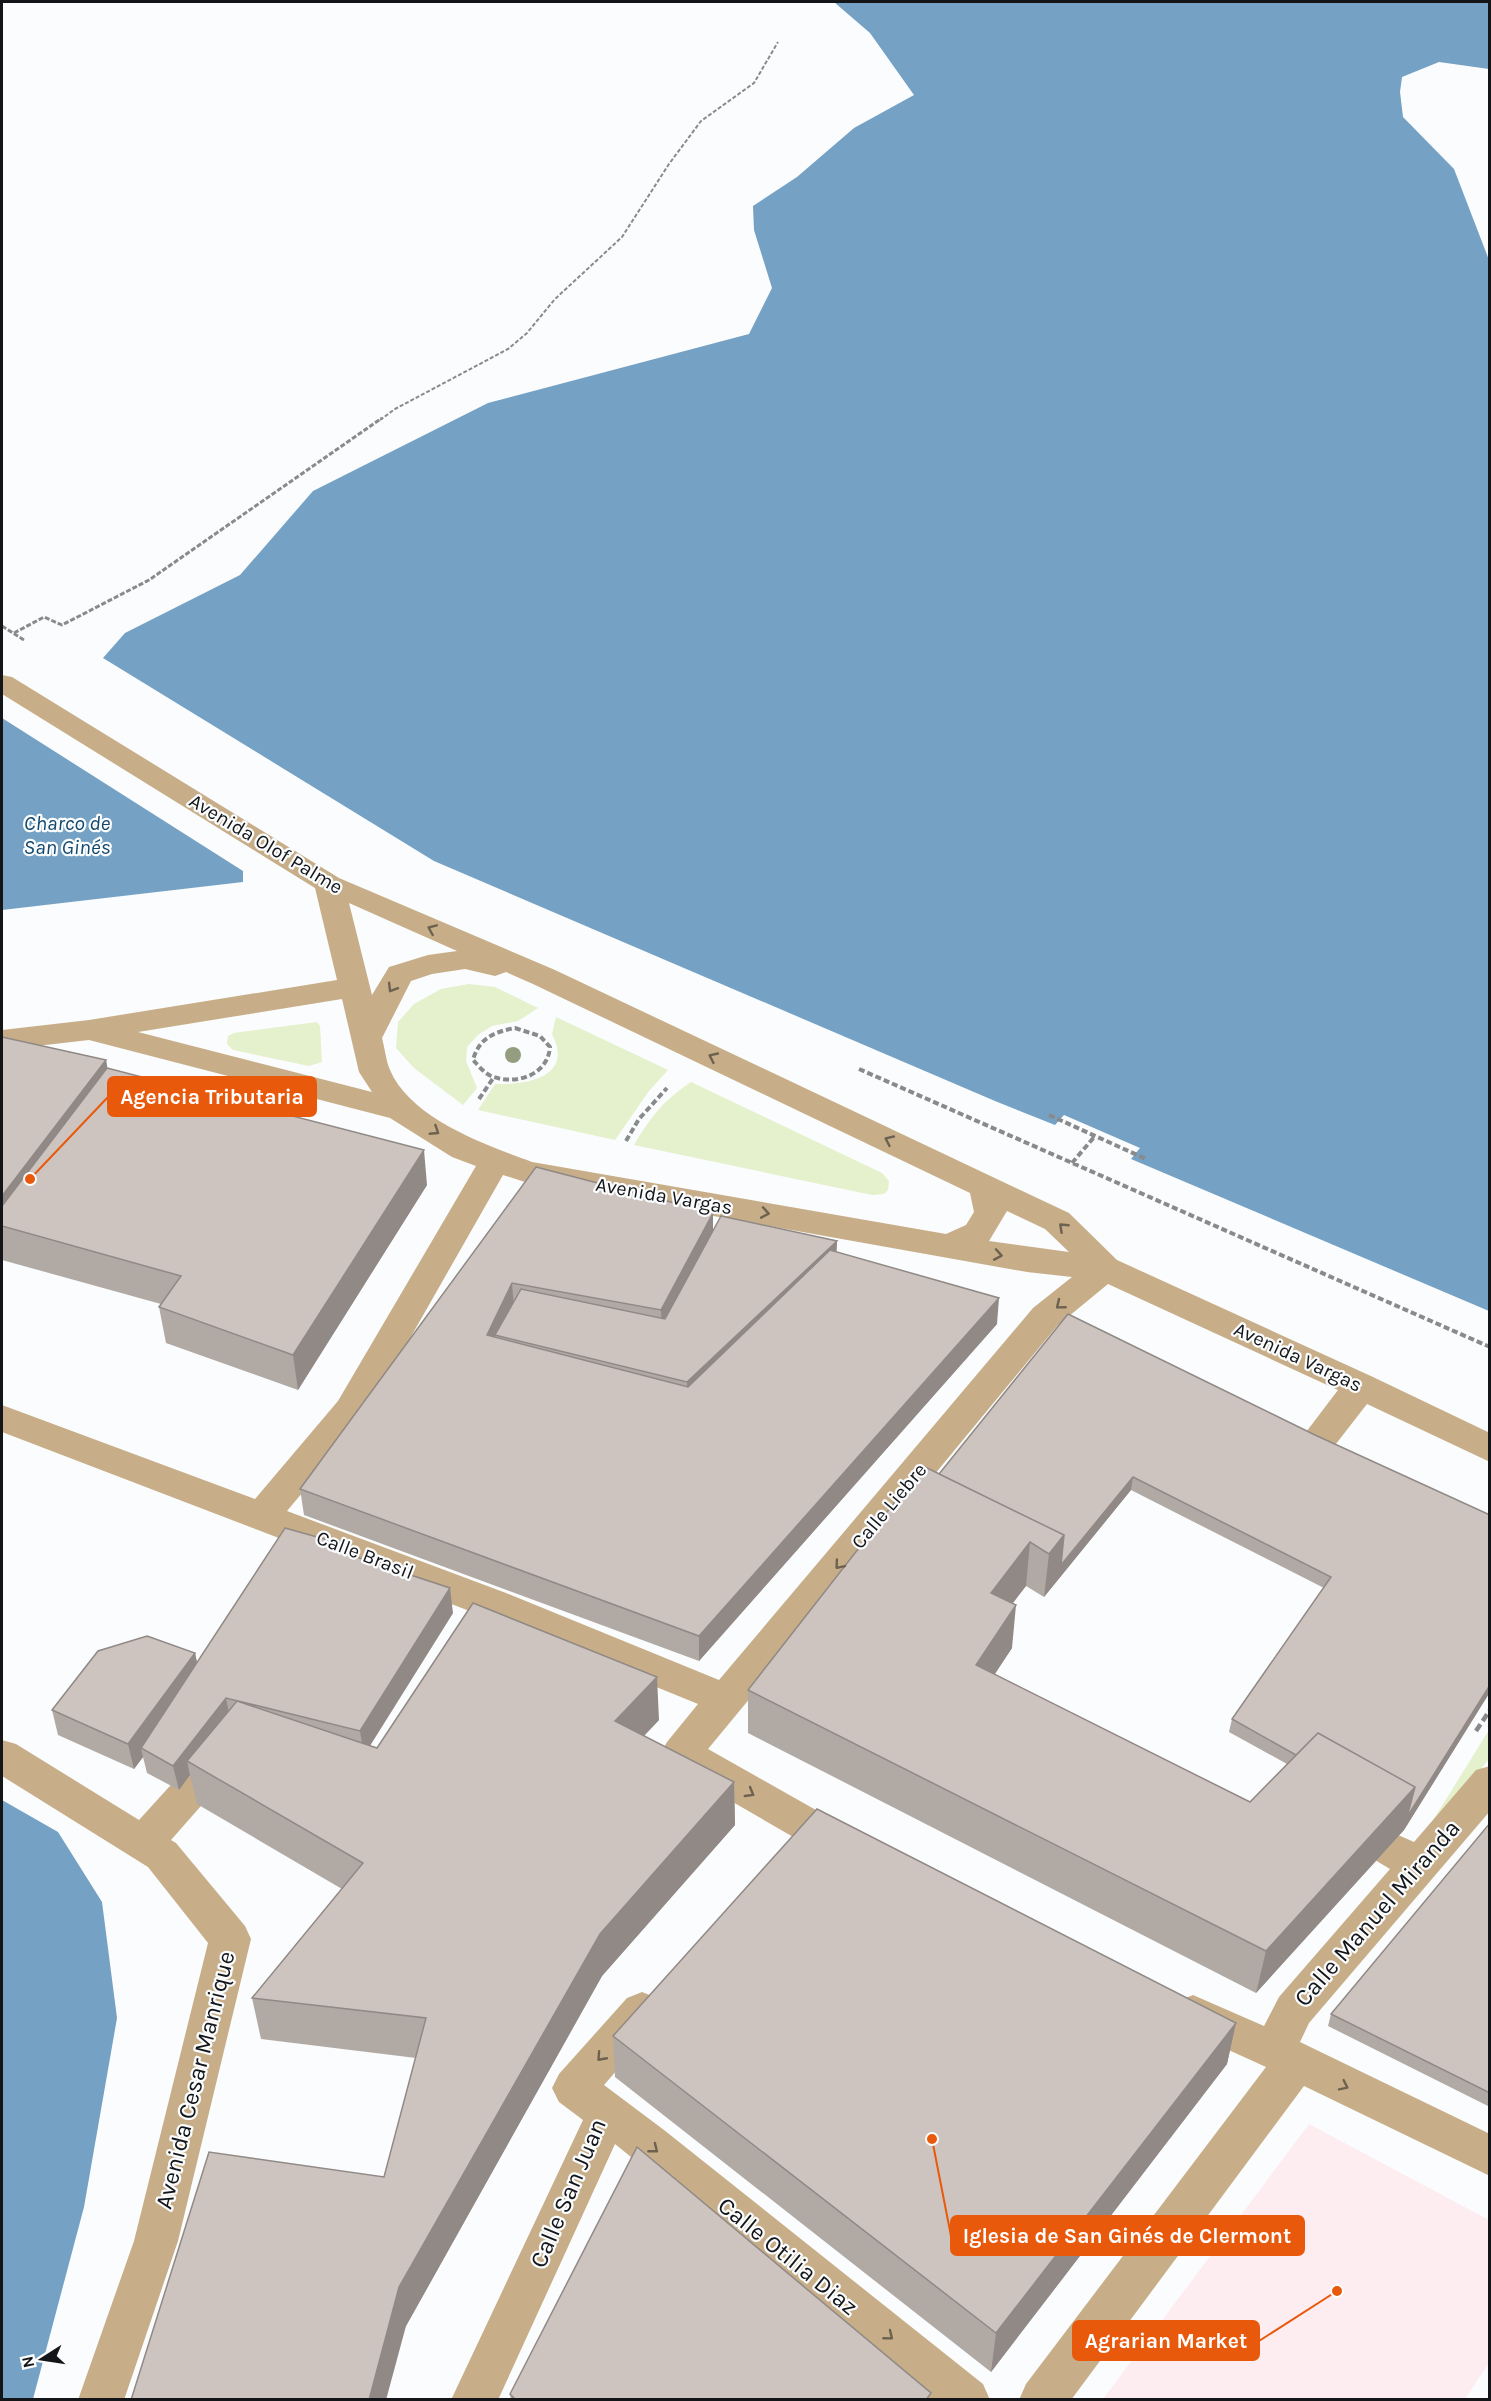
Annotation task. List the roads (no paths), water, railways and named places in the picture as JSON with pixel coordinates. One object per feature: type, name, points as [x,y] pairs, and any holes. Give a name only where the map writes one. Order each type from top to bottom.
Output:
[{"type":"street","name":"Avenida Olof Palme","points":[[2,683],[329,884],[544,977]]},
{"type":"street","name":"Avenida Vargas","points":[[329,884],[375,1072],[401,1110],[463,1149],[528,1172],[1027,1260],[1105,1268],[1361,1386],[1490,1449]]},
{"type":"street","points":[[367,1038],[389,991],[400,974],[428,965],[465,959],[544,977]]},
{"type":"street","name":"Avenida Vargas","points":[[544,977],[1058,1221],[1105,1268]]},
{"type":"street","points":[[2,1040],[89,1030],[355,987]]},
{"type":"street","points":[[89,1030],[401,1110]]},
{"type":"street","points":[[263,1515],[351,1410],[496,1160]]},
{"type":"street","points":[[949,1246],[978,1233],[991,1212],[985,1186]]},
{"type":"street","name":"Calle Liebre","points":[[809,1826],[681,1753],[726,1699],[888,1529],[1045,1317],[1105,1268]]},
{"type":"street","points":[[1312,1448],[1361,1386]]},
{"type":"street","name":"Calle Brasil","points":[[2,1418],[263,1515],[484,1618],[726,1699]]},
{"type":"street","points":[[142,1844],[241,1734],[252,1737]]},
{"type":"street","name":"Avenida Cesar Manrique","points":[[2,1756],[162,1856],[230,1939],[156,2241],[101,2400]]},
{"type":"street","name":"Calle Manuel Miranda","points":[[1042,2400],[1285,2056],[1294,2010],[1404,1856],[1490,1782]]},
{"type":"street","points":[[781,1855],[809,1826],[872,1857]]},
{"type":"street","name":"Calle San Juan","points":[[474,2400],[608,2113],[574,2088],[670,1980]]},
{"type":"street","points":[[1158,1997],[1490,2156]]},
{"type":"street","name":"Calle Otilia Diaz","points":[[608,2113],[967,2400]]},
{"type":"water","points":[[834,2],[1489,2],[1489,69],[1439,62],[1402,77],[1400,92],[1403,117],[1454,169],[1489,260],[1489,1311],[1131,1159],[1140,1148],[1064,1115],[1055,1125],[995,1101],[434,861],[103,658],[125,633],[240,575],[313,491],[488,403],[749,334],[772,288],[754,230],[753,206],[797,177],[854,128],[914,95],[870,33]]},
{"type":"water","name":"Charco de San Ginés","points":[[2,718],[243,871],[243,882],[2,910]]},
{"type":"water","points":[[2,1800],[58,1832],[102,1902],[117,2018],[84,2207],[33,2399],[2,2399]]},
{"type":"place","name":"Agencia Tributaria","points":[[30,1179]]},
{"type":"place","name":"Iglesia de San Ginés de Clermont","points":[[932,2139]]},
{"type":"place","name":"Agrarian Market","points":[[1337,2291]]}]
